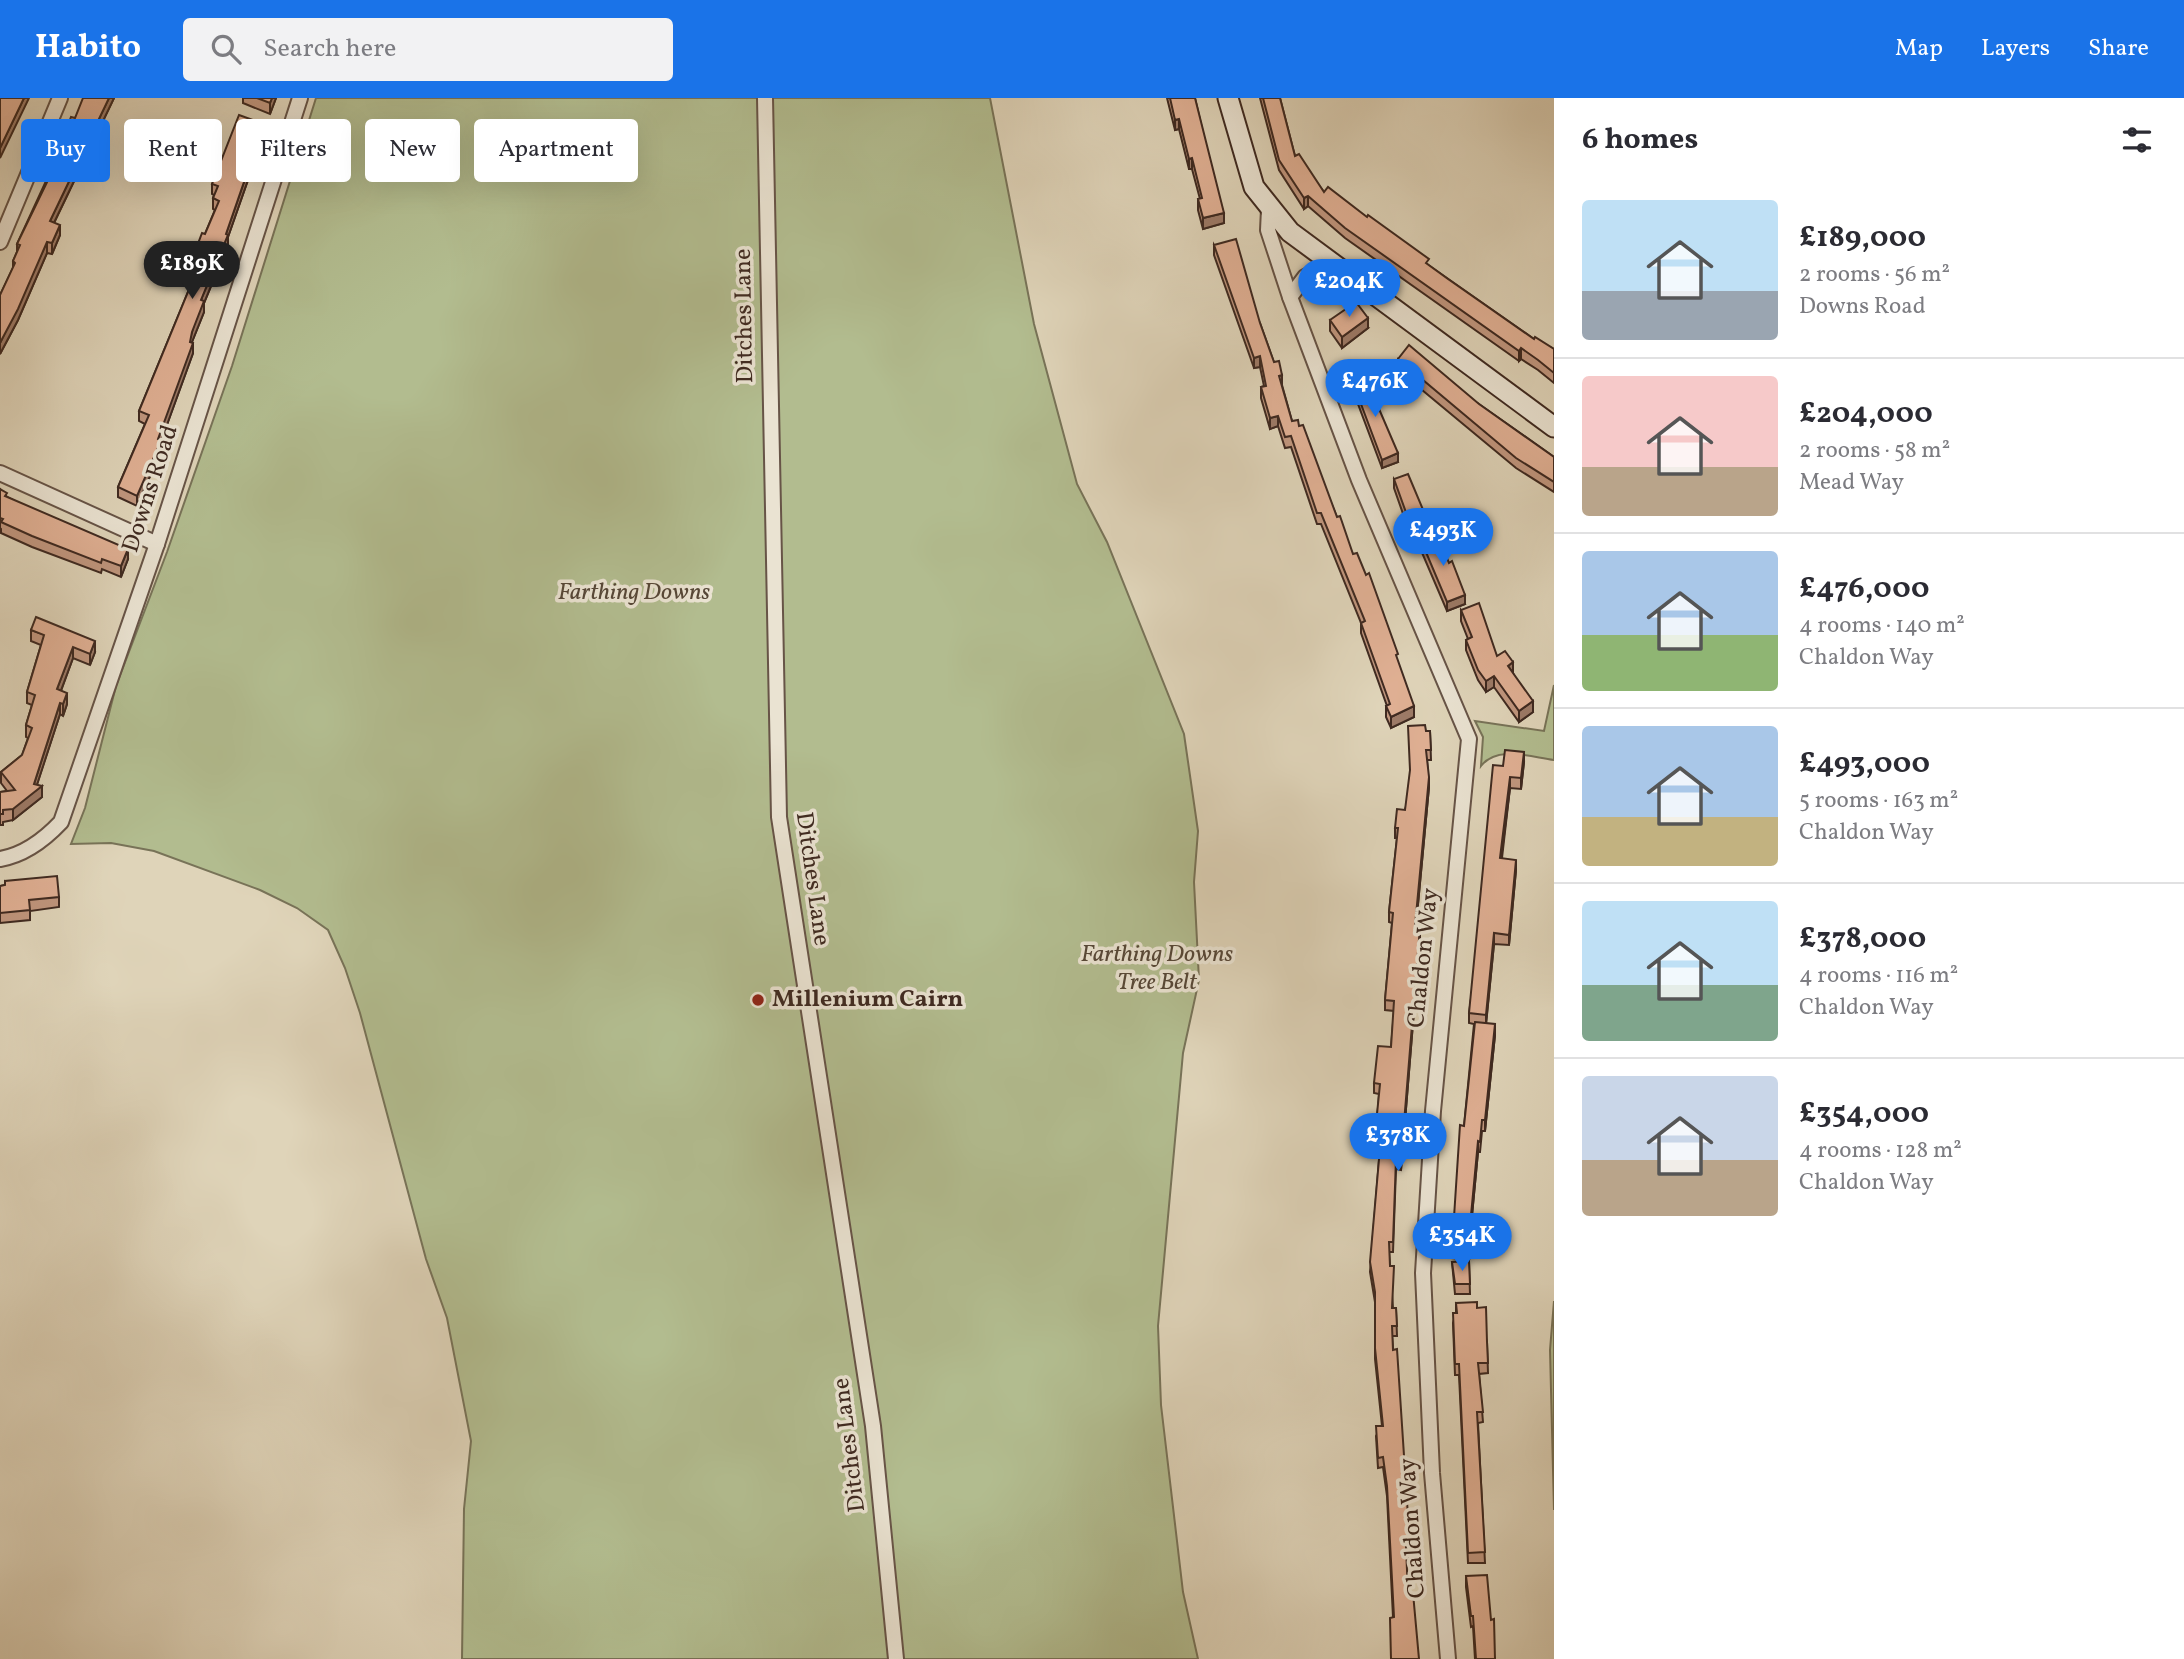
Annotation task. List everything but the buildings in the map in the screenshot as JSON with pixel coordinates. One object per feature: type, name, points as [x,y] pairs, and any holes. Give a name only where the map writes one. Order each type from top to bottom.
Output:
[{"type":"street","points":[[0,242],[60,98]]},
{"type":"street","name":"Downs Road","points":[[0,859],[12,857],[46,838],[61,822],[158,544],[300,98]]},
{"type":"street","name":"Ditches Lane","points":[[765,98],[779,817],[873,1426],[896,1659]]},
{"type":"street","name":"Chaldon Way","points":[[1228,98],[1254,187],[1269,209],[1268,230],[1290,297],[1359,480],[1469,739],[1433,1111],[1423,1273],[1432,1473],[1448,1659]]},
{"type":"street","points":[[1269,209],[1290,232],[1554,427]]},
{"type":"street","points":[[1290,297],[1305,277],[1332,263]]},
{"type":"street","points":[[0,473],[158,544]]},
{"type":"green space","name":"Farthing Downs","points":[[316,98],[990,98],[1034,324],[1077,484],[1107,542],[1184,734],[1198,831],[1194,882],[1199,980],[1183,1053],[1158,1326],[1161,1405],[1183,1592],[1198,1659],[462,1659],[464,1509],[471,1441],[447,1318],[426,1259],[360,1013],[345,968],[328,930],[297,908],[260,890],[154,851],[111,843],[71,844],[85,808],[116,686],[167,552],[232,366],[290,182],[351,182],[351,119],[309,119]]},
{"type":"green space","points":[[1554,685],[1554,760],[1505,754],[1488,760],[1481,766],[1483,737],[1475,721],[1544,731]]},
{"type":"green space","points":[[1554,1301],[1554,1510],[1550,1350]]},
{"type":"place","name":"Millenium Cairn","points":[[758,1000]]},
{"type":"park label","name":"Farthing Downs Tree Belt","points":[[1157,969]]}]
